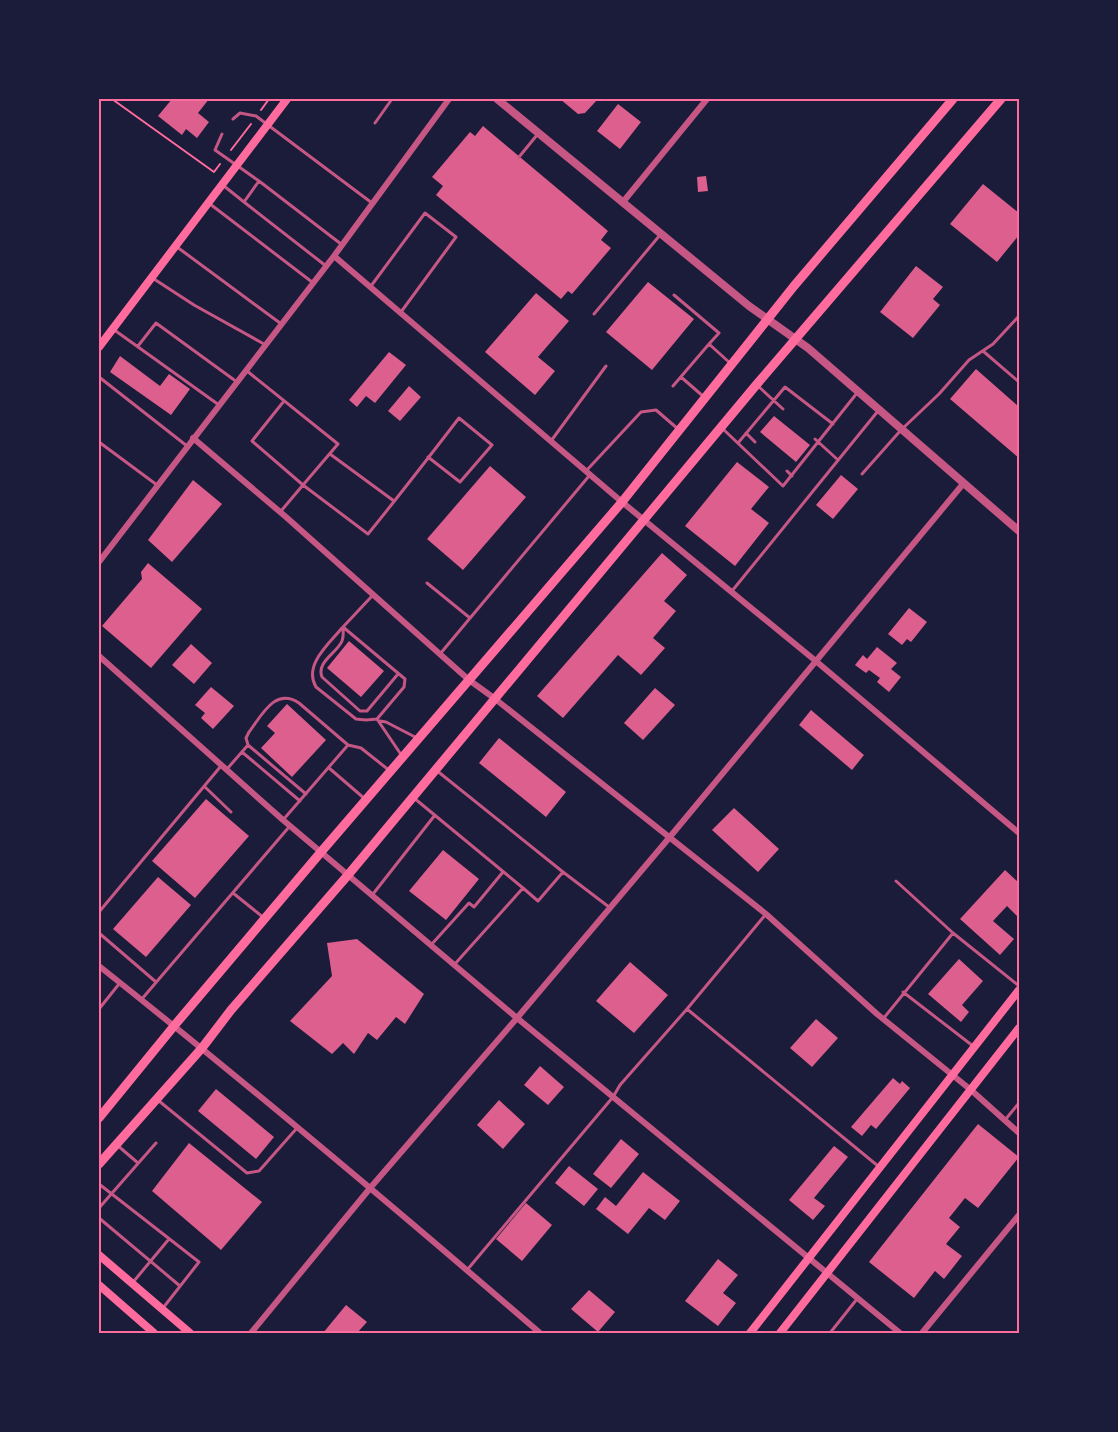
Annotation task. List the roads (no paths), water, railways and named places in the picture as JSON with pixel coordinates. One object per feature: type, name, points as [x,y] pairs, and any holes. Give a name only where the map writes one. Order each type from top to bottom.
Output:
[{"type":"main road","points":[[99,347],[287,99]]},
{"type":"main road","points":[[99,1118],[321,852],[622,502],[767,319],[953,99]]},
{"type":"main road","points":[[99,1164],[202,1048],[231,1010],[348,874],[757,384],[1001,99]]},
{"type":"main road","points":[[750,1333],[1019,988]]},
{"type":"main road","points":[[780,1333],[1019,1028]]},
{"type":"main road","points":[[99,1255],[190,1333]]},
{"type":"main road","points":[[99,1285],[154,1333]]},
{"type":"street","points":[[99,562],[343,245],[449,99]]},
{"type":"street","points":[[497,99],[661,234],[796,340],[1019,531]]},
{"type":"street","points":[[623,202],[707,99]]},
{"type":"street","points":[[334,256],[622,502],[732,591],[1019,833]]},
{"type":"street","points":[[193,438],[469,680],[766,914],[883,1019],[953,1075],[1019,1133]]},
{"type":"street","points":[[251,1333],[371,1187],[517,1018],[817,662],[963,484]]},
{"type":"street","points":[[99,656],[283,820],[454,965],[900,1333]]},
{"type":"street","points":[[99,966],[371,1187],[540,1333]]},
{"type":"street","points":[[922,1333],[1019,1215]]},
{"type":"lane","points":[[375,123],[392,99]]},
{"type":"lane","points":[[232,119],[240,113],[256,116],[373,204]]},
{"type":"lane","points":[[519,157],[539,133]]},
{"type":"lane","points":[[222,134],[214,150],[237,164],[343,245]]},
{"type":"lane","points":[[244,202],[260,181]]},
{"type":"lane","points":[[222,185],[326,267]]},
{"type":"lane","points":[[209,203],[314,283]]},
{"type":"lane","points":[[371,286],[425,213],[456,237],[401,312]]},
{"type":"lane","points":[[594,314],[661,234]]},
{"type":"lane","points":[[176,247],[282,324]]},
{"type":"lane","points":[[153,278],[194,305],[266,345]]},
{"type":"lane","points":[[673,386],[718,333],[674,295]]},
{"type":"lane","points":[[862,474],[969,360],[993,344],[1019,315]]},
{"type":"lane","points":[[137,346],[156,323],[237,382]]},
{"type":"lane","points":[[113,329],[219,405]]},
{"type":"lane","points":[[709,344],[731,364]]},
{"type":"lane","points":[[983,351],[1019,382]]},
{"type":"lane","points":[[551,441],[606,366]]},
{"type":"lane","points":[[246,370],[338,444],[280,513]]},
{"type":"lane","points":[[99,377],[187,446]]},
{"type":"lane","points":[[681,377],[705,398]]},
{"type":"lane","points":[[757,384],[783,409]]},
{"type":"lane","points":[[738,444],[785,387],[833,424]]},
{"type":"lane","points":[[722,427],[783,486],[858,392]]},
{"type":"lane","points":[[284,401],[252,441],[303,485],[368,534],[459,418],[492,445],[460,482],[428,458]]},
{"type":"lane","points":[[440,654],[641,412],[656,410],[680,430]]},
{"type":"lane","points":[[732,591],[878,411]]},
{"type":"lane","points":[[746,433],[755,442]]},
{"type":"lane","points":[[815,439],[838,460]]},
{"type":"lane","points":[[99,442],[157,485]]},
{"type":"lane","points":[[330,454],[394,501]]},
{"type":"lane","points":[[787,471],[792,476]]},
{"type":"lane","points":[[427,583],[470,618]]},
{"type":"lane","points":[[373,595],[343,627],[314,664],[312,679],[316,687],[356,718],[386,722],[419,739]]},
{"type":"lane","points":[[343,627],[405,679],[404,687],[378,720]]},
{"type":"lane","points":[[343,627],[342,641],[322,665],[320,672],[322,677],[360,711],[367,711],[398,674]]},
{"type":"lane","points":[[306,794],[249,745],[246,738],[273,702],[281,697],[290,698],[299,704],[348,745],[361,748],[391,771]]},
{"type":"lane","points":[[378,720],[403,757]]},
{"type":"lane","points":[[99,912],[205,787],[249,745]]},
{"type":"lane","points":[[283,820],[348,745]]},
{"type":"lane","points":[[242,752],[300,801]]},
{"type":"lane","points":[[329,768],[366,800]]},
{"type":"lane","points":[[435,769],[610,908]]},
{"type":"lane","points":[[205,787],[231,812]]},
{"type":"lane","points":[[412,796],[538,901],[562,872]]},
{"type":"lane","points":[[372,895],[435,815]]},
{"type":"lane","points":[[141,1000],[290,825]]},
{"type":"lane","points":[[431,945],[469,903],[474,907],[503,872]]},
{"type":"lane","points":[[896,880],[953,933],[1019,988]]},
{"type":"lane","points":[[454,965],[523,888]]},
{"type":"lane","points":[[233,892],[265,919]]},
{"type":"lane","points":[[466,1270],[766,914]]},
{"type":"lane","points":[[99,933],[156,982]]},
{"type":"lane","points":[[883,1019],[953,933]]},
{"type":"lane","points":[[99,1009],[120,983]]},
{"type":"lane","points":[[903,992],[974,1047]]},
{"type":"lane","points":[[687,1009],[879,1168]]},
{"type":"lane","points":[[157,1100],[247,1173],[259,1171],[298,1127]]},
{"type":"lane","points":[[1005,1120],[1019,1103]]},
{"type":"lane","points":[[99,1208],[156,1143]]},
{"type":"lane","points":[[116,1144],[138,1163]]},
{"type":"lane","points":[[99,1184],[199,1262],[162,1309]]},
{"type":"lane","points":[[99,1218],[180,1286]]},
{"type":"lane","points":[[132,1282],[169,1239]]},
{"type":"lane","points":[[830,1333],[858,1298]]}]
